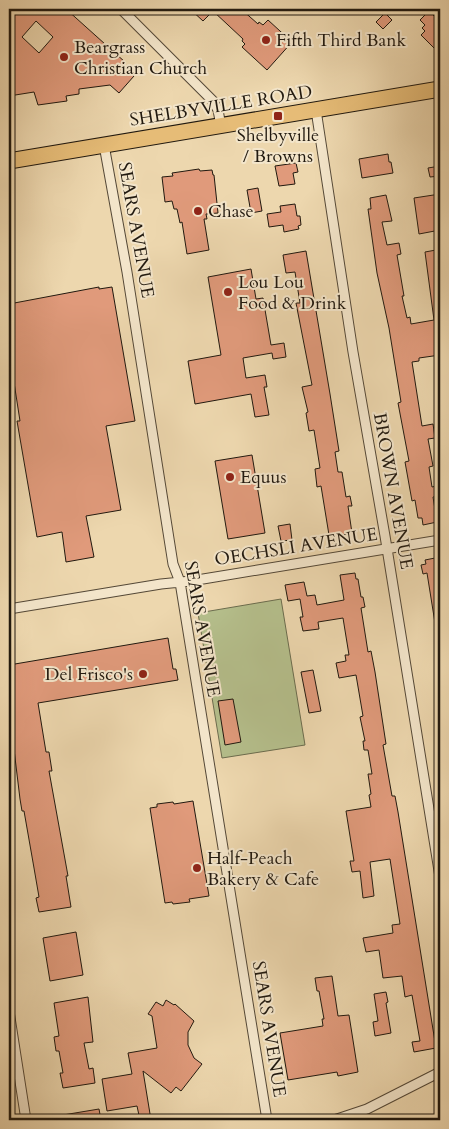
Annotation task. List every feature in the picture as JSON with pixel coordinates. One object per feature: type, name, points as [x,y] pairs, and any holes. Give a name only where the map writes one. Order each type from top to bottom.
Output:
[{"type":"main road","name":"SHELBYVILLE ROAD","points":[[9,161],[440,89]]},
{"type":"street","points":[[121,9],[213,101],[218,110],[221,126]]},
{"type":"street","name":"BROWN AVENUE","points":[[316,110],[353,352],[440,877]]},
{"type":"street","name":"SEARS AVENUE","points":[[104,145],[173,564],[180,582],[267,1120]]},
{"type":"street","name":"OECHSLI AVENUE","points":[[9,609],[440,540]]},
{"type":"street","points":[[9,1011],[26,1120]]},
{"type":"street","points":[[334,1120],[367,1109],[440,1072]]},
{"type":"green space","points":[[281,599],[305,745],[222,758],[198,613]]},
{"type":"building","name":"Beargrass Christian Church","points":[[9,9],[66,9],[125,62],[122,65],[134,76],[119,93],[110,85],[79,89],[79,94],[66,96],[67,101],[38,105],[34,92],[9,96]],"holes":[[[36,21],[53,37],[39,53],[22,37]]]},
{"type":"building","name":"Fifth Third Bank","points":[[190,9],[241,9],[258,24],[259,22],[263,25],[268,20],[292,42],[267,70],[242,47],[245,44],[242,41],[243,39],[213,11],[203,21]]},
{"type":"building","points":[[440,10],[440,54],[421,35],[425,31],[422,28],[425,25],[420,20],[429,11],[434,16]]},
{"type":"building","points":[[385,13],[392,20],[383,29],[376,22]]},
{"type":"building","points":[[388,154],[393,173],[362,178],[359,159]]},
{"type":"building","points":[[296,163],[298,172],[293,173],[295,184],[279,186],[275,166]]},
{"type":"building","points":[[440,166],[440,176],[430,177],[428,168]]},
{"type":"building","name":"Chase","points":[[199,169],[200,171],[212,170],[218,213],[206,214],[207,219],[204,219],[209,250],[187,254],[182,222],[180,223],[177,209],[174,209],[172,201],[165,202],[162,177],[173,176],[172,173]]},
{"type":"building","points":[[258,188],[262,211],[251,213],[247,190]]},
{"type":"building","points":[[440,194],[440,230],[419,234],[414,198]]},
{"type":"building","points":[[386,195],[392,221],[382,222],[387,245],[399,243],[401,254],[397,255],[404,296],[402,296],[407,318],[410,317],[411,324],[434,320],[425,252],[436,250],[440,277],[440,355],[419,358],[419,361],[412,362],[422,426],[433,424],[435,438],[428,439],[433,466],[429,467],[432,487],[436,486],[438,496],[433,497],[437,522],[423,525],[422,518],[418,518],[415,500],[412,501],[405,462],[409,461],[398,403],[401,402],[389,328],[377,273],[368,209],[371,209],[370,198]]},
{"type":"building","points":[[295,204],[297,216],[300,216],[301,225],[298,226],[299,229],[284,232],[283,225],[269,227],[267,214],[281,212],[280,206]]},
{"type":"building","points":[[306,251],[339,451],[335,452],[338,472],[342,472],[346,497],[350,496],[352,506],[348,506],[352,533],[337,536],[336,534],[329,535],[321,486],[317,487],[315,469],[320,468],[314,430],[309,431],[306,413],[308,412],[302,387],[312,385],[296,303],[300,303],[295,272],[286,273],[283,255]]},
{"type":"building","points":[[251,269],[256,299],[263,298],[271,345],[284,343],[286,357],[273,359],[272,353],[243,358],[246,378],[265,375],[267,387],[264,387],[269,415],[255,417],[251,394],[195,404],[188,361],[221,355],[208,277]]},
{"type":"building","points":[[99,287],[99,289],[112,287],[135,421],[106,426],[121,510],[86,516],[94,557],[66,562],[62,532],[37,537],[17,421],[20,421],[9,350],[9,304]]},
{"type":"building","points":[[252,455],[265,533],[228,539],[215,461]]},
{"type":"building","points":[[290,524],[292,540],[281,541],[278,526]]},
{"type":"building","points":[[440,557],[440,622],[435,623],[427,573],[423,574],[421,565],[426,564],[425,560]]},
{"type":"building","points":[[355,573],[365,607],[361,608],[368,652],[371,651],[375,672],[386,744],[383,745],[392,796],[395,796],[398,812],[436,1048],[414,1052],[412,1042],[420,1041],[412,995],[405,997],[402,976],[383,978],[379,950],[366,952],[363,938],[393,933],[392,925],[400,924],[390,859],[370,862],[374,896],[363,898],[360,871],[352,872],[350,861],[354,861],[346,811],[371,807],[368,774],[372,774],[368,750],[364,750],[363,741],[365,741],[360,717],[363,716],[356,675],[339,678],[336,663],[346,661],[345,655],[349,655],[343,618],[318,622],[319,629],[303,631],[300,617],[303,617],[300,599],[288,601],[285,585],[304,582],[307,596],[315,595],[317,605],[344,600],[340,575]]},
{"type":"building","points":[[168,638],[173,669],[176,669],[178,680],[38,703],[46,752],[49,752],[52,771],[49,771],[68,876],[66,876],[71,907],[39,912],[36,898],[39,897],[24,811],[22,811],[20,799],[13,741],[11,741],[9,731],[9,723],[12,722],[9,703],[9,665]]},
{"type":"building","points":[[313,670],[321,711],[309,713],[301,672]]},
{"type":"building","points":[[233,699],[241,742],[225,745],[218,701]]},
{"type":"building","points":[[193,801],[209,896],[189,899],[190,902],[165,903],[150,808],[157,807],[157,804]]},
{"type":"building","points":[[76,932],[83,975],[50,981],[43,938]]},
{"type":"building","points":[[332,976],[338,1016],[349,1015],[358,1072],[338,1076],[337,1072],[288,1080],[280,1033],[323,1026],[322,1019],[324,1019],[315,978]]},
{"type":"building","points":[[386,992],[391,1033],[375,1036],[373,1022],[378,1021],[374,994]]},
{"type":"building","points":[[88,997],[93,1042],[84,1043],[89,1069],[93,1068],[95,1083],[63,1088],[60,1073],[63,1073],[54,1037],[59,1036],[54,1003]]},
{"type":"building","points":[[166,1000],[175,1004],[194,1021],[188,1032],[188,1045],[194,1058],[202,1064],[181,1091],[176,1087],[171,1093],[143,1071],[151,1120],[140,1120],[137,1106],[107,1111],[102,1079],[132,1074],[128,1053],[157,1048],[152,1016],[148,1014],[156,1002],[163,1006]]},
{"type":"building","points":[[99,1109],[101,1120],[64,1120],[63,1115]]},
{"type":"railway","points":[[433,1120],[440,1117]]},
{"type":"place","name":"Fifth Third Bank","points":[[266,40]]},
{"type":"place","name":"Beargrass Christian Church","points":[[64,57]]},
{"type":"place","name":"Shelbyville / Browns","points":[[278,116]]},
{"type":"place","name":"Chase","points":[[198,211]]},
{"type":"place","name":"Lou Lou Food & Drink","points":[[228,292]]},
{"type":"place","name":"Equus","points":[[230,477]]},
{"type":"place","name":"Del Frisco's","points":[[143,674]]},
{"type":"place","name":"Half-Peach Bakery & Cafe","points":[[197,868]]}]
